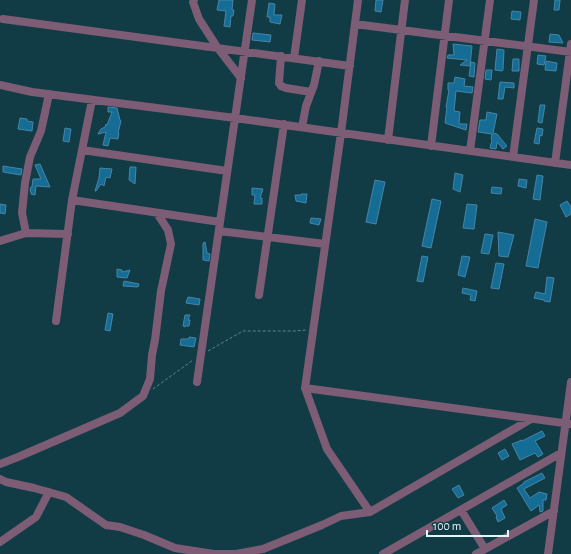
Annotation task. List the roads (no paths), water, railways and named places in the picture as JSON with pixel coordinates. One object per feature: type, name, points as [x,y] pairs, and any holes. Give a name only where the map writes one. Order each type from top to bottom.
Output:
[{"type":"street","points":[[194,0],[193,2],[199,19],[217,48],[241,78]]},
{"type":"street","points":[[197,382],[252,0]]},
{"type":"street","points":[[294,58],[302,0]]},
{"type":"street","points":[[358,0],[305,388],[327,449],[370,512]]},
{"type":"street","points":[[388,140],[405,0]]},
{"type":"street","points":[[431,146],[448,0]]},
{"type":"street","points":[[470,151],[490,0]]},
{"type":"street","points":[[513,157],[534,0]]},
{"type":"street","points":[[3,19],[350,66]]},
{"type":"street","points":[[355,24],[527,46],[571,49],[555,163]]},
{"type":"street","points":[[281,56],[279,83],[281,86],[310,92]]},
{"type":"street","points":[[302,127],[306,106],[310,92],[314,85],[319,61]]},
{"type":"street","points":[[0,85],[32,92],[284,124],[571,166]]},
{"type":"street","points":[[26,233],[22,213],[25,184],[30,157],[41,131],[49,94]]},
{"type":"street","points":[[56,321],[72,200],[92,100]]},
{"type":"street","points":[[259,295],[284,124]]},
{"type":"street","points":[[82,150],[228,171]]},
{"type":"street","points":[[72,200],[220,222]]},
{"type":"street","points":[[0,464],[120,413],[143,396],[150,379],[161,291],[170,244],[168,230],[157,213]]},
{"type":"street","points":[[219,230],[325,244]]},
{"type":"street","points":[[0,241],[26,233],[68,234]]},
{"type":"street","points":[[548,554],[561,453],[568,424],[571,382]]},
{"type":"street","points":[[305,388],[568,424]]},
{"type":"street","points":[[0,479],[6,482],[49,492],[66,498],[106,525],[120,527],[144,535],[175,548],[214,554],[236,554],[263,549],[341,516],[370,512],[531,419]]},
{"type":"street","points":[[383,554],[561,453]]},
{"type":"street","points":[[0,542],[36,517],[49,492]]},
{"type":"street","points":[[461,510],[485,549]]},
{"type":"street","points":[[476,554],[554,511]]}]
